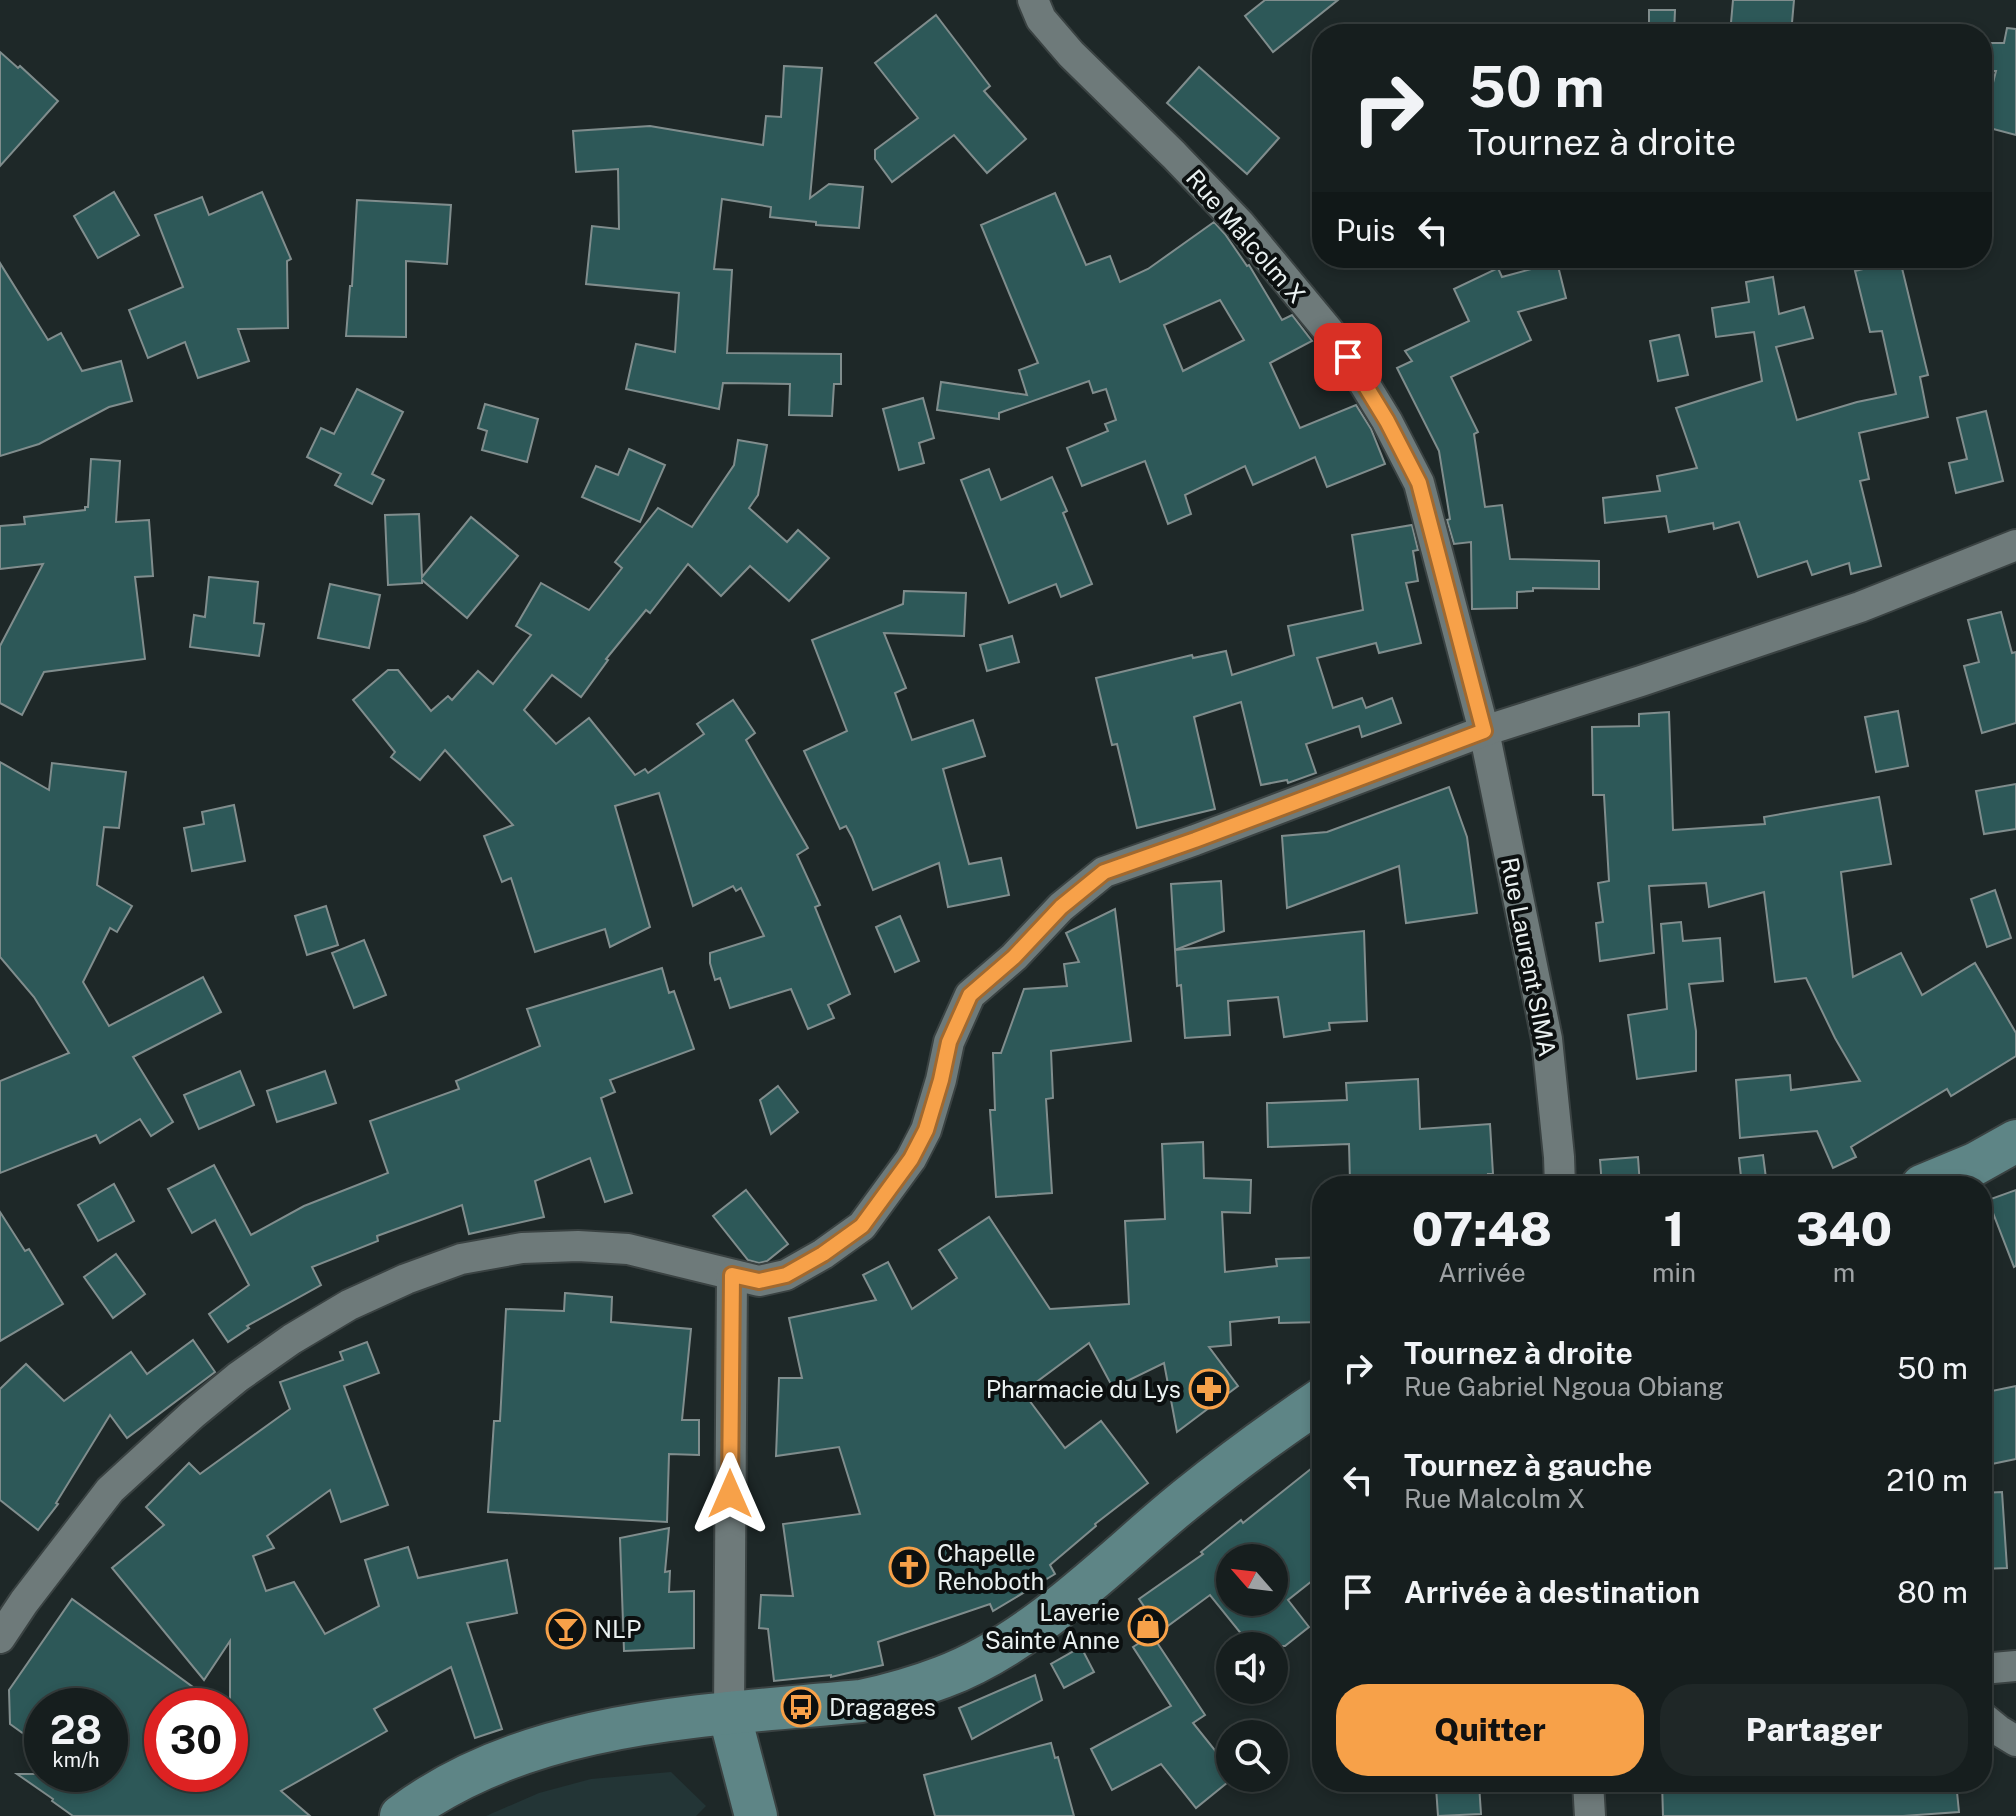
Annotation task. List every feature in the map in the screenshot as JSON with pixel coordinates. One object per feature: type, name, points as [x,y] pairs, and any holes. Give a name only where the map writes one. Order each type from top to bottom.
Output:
[{"type":"main road","points":[[1946,1176],[2016,1141]]},
{"type":"main road","points":[[401,1816],[469,1774],[529,1750],[570,1738],[662,1721],[861,1701],[945,1677],[989,1655],[1052,1613],[1199,1489],[1264,1438],[1312,1406]]},
{"type":"main road","points":[[729,1713],[756,1816]]},
{"type":"street","name":"Rue Malcolm X","points":[[1033,0],[1041,19],[1071,54],[1240,224],[1327,329],[1380,408],[1419,483],[1484,731]]},
{"type":"street","points":[[0,1638],[110,1490],[238,1377],[292,1339],[349,1305],[461,1259],[522,1248],[578,1246],[628,1249],[759,1281],[786,1275],[823,1254],[862,1226],[911,1159],[926,1130],[949,1042],[970,995],[1014,957],[1061,907],[1104,872],[1484,731],[1860,607],[2016,545]]},
{"type":"street","name":"Rue Laurent SIMA","points":[[1484,731],[1547,1039],[1560,1176]]},
{"type":"street","points":[[729,1713],[732,1275]]},
{"type":"street","points":[[1992,1668],[2016,1666]]},
{"type":"street","points":[[1992,1725],[2016,1741]]},
{"type":"street","points":[[1589,1792],[1590,1816]]},
{"type":"shaded area","points":[[671,1772],[706,1806],[696,1816],[486,1816],[539,1793],[591,1779]]},
{"type":"building","points":[[1265,0],[1338,0],[1273,52],[1245,16]]},
{"type":"building","points":[[1733,0],[1794,0],[1792,24],[1731,24]]},
{"type":"building","points":[[1649,10],[1675,10],[1674,24],[1649,24]]},
{"type":"building","points":[[936,15],[990,86],[984,91],[1026,139],[987,173],[954,135],[892,182],[875,159],[875,150],[918,118],[875,63]]},
{"type":"building","points":[[2007,28],[2016,29],[2016,135],[1992,129],[1992,87],[1996,71],[1992,71],[1992,43],[2004,43]]},
{"type":"building","points":[[0,52],[58,101],[0,166]]},
{"type":"building","points":[[784,66],[822,68],[810,198],[829,184],[863,187],[859,228],[770,217],[771,207],[722,199],[714,269],[732,270],[727,353],[841,354],[841,384],[834,384],[832,416],[789,415],[790,384],[723,383],[719,409],[626,389],[636,344],[675,352],[679,293],[586,284],[592,226],[619,229],[618,169],[576,172],[573,131],[650,126],[763,145],[766,116],[781,117]]},
{"type":"building","points":[[1199,67],[1279,138],[1247,174],[1167,103]]},
{"type":"building","points":[[114,192],[139,235],[98,258],[74,216]]},
{"type":"building","points":[[262,192],[291,259],[287,261],[288,328],[238,329],[249,361],[198,378],[185,342],[148,358],[129,310],[183,287],[155,215],[202,197],[209,215]]},
{"type":"building","points":[[1055,193],[1086,265],[1110,256],[1120,282],[1148,269],[1214,222],[1249,265],[1282,320],[1292,315],[1312,341],[1270,363],[1300,428],[1356,405],[1371,429],[1385,464],[1327,487],[1315,457],[1253,485],[1245,466],[1185,495],[1191,514],[1168,524],[1145,461],[1082,486],[1067,448],[1108,431],[1105,424],[1116,420],[1106,389],[1093,393],[1089,381],[999,413],[999,419],[937,410],[941,382],[1027,395],[1019,370],[1038,363],[981,225]],"holes":[[[1220,300],[1244,340],[1183,371],[1164,325]]]},
{"type":"building","points":[[357,200],[451,205],[447,264],[406,261],[406,337],[346,336]]},
{"type":"building","points":[[0,263],[48,340],[61,333],[82,371],[121,361],[132,401],[109,407],[39,444],[0,456]]},
{"type":"building","points":[[1498,268],[1502,277],[1535,268],[1558,268],[1566,298],[1518,312],[1531,340],[1451,377],[1478,432],[1474,434],[1485,507],[1502,505],[1510,559],[1599,561],[1599,589],[1533,588],[1533,591],[1517,592],[1517,608],[1472,609],[1471,542],[1454,544],[1447,520],[1450,519],[1439,451],[1397,368],[1412,361],[1405,351],[1469,321],[1454,289]]},
{"type":"building","points":[[1902,268],[1928,375],[1920,377],[1928,417],[1859,433],[1869,479],[1860,481],[1881,566],[1851,574],[1849,563],[1812,575],[1807,561],[1758,577],[1739,522],[1714,529],[1713,523],[1669,532],[1666,516],[1605,523],[1603,498],[1660,491],[1657,476],[1697,468],[1676,408],[1762,381],[1754,332],[1716,337],[1712,308],[1749,302],[1746,282],[1773,277],[1779,314],[1804,307],[1813,338],[1776,347],[1797,420],[1896,394],[1882,331],[1870,332],[1855,271]]},
{"type":"building","points":[[1679,335],[1688,375],[1658,381],[1650,341]]},
{"type":"building","points":[[357,389],[403,412],[372,474],[384,480],[372,504],[335,485],[341,474],[307,457],[321,428],[334,434]]},
{"type":"building","points":[[923,398],[934,438],[919,443],[924,463],[899,470],[883,409]]},
{"type":"building","points":[[485,404],[538,419],[527,462],[482,450],[487,431],[478,428]]},
{"type":"building","points":[[1986,411],[2003,481],[1956,493],[1949,463],[1967,459],[1957,418]]},
{"type":"building","points":[[738,440],[767,445],[758,495],[749,508],[787,542],[798,530],[829,558],[789,601],[750,566],[721,596],[688,564],[650,613],[646,610],[606,659],[581,697],[552,675],[524,710],[556,744],[589,718],[635,775],[645,769],[648,773],[704,734],[697,724],[733,700],[755,733],[746,740],[808,848],[797,855],[820,905],[815,907],[850,994],[828,1005],[834,1018],[808,1029],[791,989],[730,1008],[720,978],[715,980],[710,953],[764,936],[741,888],[736,891],[733,886],[693,906],[659,793],[615,806],[650,927],[610,947],[605,929],[535,952],[511,878],[502,882],[484,836],[513,825],[445,750],[420,780],[391,757],[395,752],[353,700],[388,670],[398,670],[431,711],[448,696],[452,700],[478,671],[493,684],[531,635],[516,626],[541,583],[589,610],[622,568],[615,562],[658,508],[692,527],[734,465]]},
{"type":"building","points":[[629,449],[665,465],[640,522],[582,497],[596,466],[618,475]]},
{"type":"building","points":[[91,459],[120,461],[116,522],[149,520],[153,576],[135,577],[145,659],[44,672],[22,715],[0,703],[0,646],[43,564],[0,569],[0,526],[25,524],[24,517],[85,510],[88,507]]},
{"type":"building","points":[[989,469],[1001,500],[1052,477],[1092,584],[1061,597],[1056,584],[1009,603],[961,480]]},
{"type":"building","points":[[419,514],[422,577],[471,517],[518,556],[467,618],[422,580],[422,583],[388,585],[385,515]]},
{"type":"building","points":[[1412,525],[1418,550],[1413,551],[1418,581],[1406,583],[1421,643],[1379,653],[1376,643],[1317,658],[1333,708],[1362,698],[1366,708],[1392,698],[1401,723],[1362,737],[1359,726],[1306,744],[1316,773],[1288,783],[1287,780],[1261,785],[1241,702],[1194,717],[1215,809],[1137,828],[1117,744],[1112,745],[1096,678],[1192,655],[1193,658],[1226,651],[1232,675],[1294,655],[1288,626],[1363,610],[1352,535]]},
{"type":"building","points":[[209,577],[258,582],[254,623],[264,624],[259,656],[190,647],[194,615],[205,617]]},
{"type":"building","points":[[330,584],[380,595],[369,648],[318,638]]},
{"type":"building","points":[[904,591],[966,593],[964,636],[884,633],[906,688],[895,693],[912,740],[973,720],[985,756],[943,769],[969,864],[1001,858],[1009,895],[948,907],[939,863],[873,890],[852,837],[846,826],[840,829],[804,751],[847,731],[812,640],[903,604]]},
{"type":"building","points":[[2001,612],[2012,653],[2016,652],[2016,723],[1982,733],[1964,666],[1979,662],[1968,620]]},
{"type":"building","points":[[1012,636],[1019,662],[987,671],[980,645]]},
{"type":"building","points":[[1898,711],[1908,766],[1876,772],[1865,717]]},
{"type":"building","points":[[1669,712],[1673,830],[1765,824],[1764,817],[1879,797],[1891,864],[1841,872],[1853,977],[1901,953],[1922,995],[1975,963],[2016,1033],[2016,1056],[1951,1096],[1947,1089],[1851,1147],[1856,1157],[1833,1168],[1817,1131],[1740,1138],[1736,1080],[1790,1075],[1791,1090],[1860,1081],[1806,978],[1775,982],[1764,892],[1709,907],[1706,883],[1649,886],[1654,953],[1600,961],[1596,923],[1603,922],[1598,883],[1609,881],[1604,795],[1593,795],[1592,727],[1639,726],[1639,714]]},
{"type":"building","points":[[0,762],[49,790],[52,763],[126,772],[119,828],[104,827],[97,885],[132,906],[117,932],[110,928],[83,982],[109,1026],[203,977],[221,1012],[133,1057],[173,1122],[151,1136],[140,1119],[100,1143],[96,1135],[0,1173],[0,1081],[69,1053],[34,997],[0,957]]},
{"type":"building","points":[[2016,784],[2016,829],[1984,834],[1976,791]]},
{"type":"building","points":[[1449,787],[1467,837],[1477,913],[1406,923],[1399,866],[1287,908],[1282,836],[1327,832]]},
{"type":"building","points":[[234,805],[245,861],[192,871],[184,828],[204,824],[202,812]]},
{"type":"building","points":[[1221,881],[1224,931],[1175,950],[1171,884]]},
{"type":"building","points":[[1995,890],[2011,938],[1987,947],[1971,899]]},
{"type":"building","points":[[326,906],[338,945],[307,955],[295,916]]},
{"type":"building","points":[[1115,909],[1131,1041],[1051,1051],[1053,1098],[1046,1099],[1052,1193],[996,1197],[990,1110],[995,1110],[993,1053],[1001,1053],[1024,989],[1067,986],[1064,964],[1079,962],[1066,933]]},
{"type":"building","points":[[900,916],[919,961],[895,972],[876,927]]},
{"type":"building","points":[[1681,922],[1683,941],[1720,938],[1723,981],[1689,984],[1696,1031],[1696,1071],[1637,1079],[1628,1015],[1667,1009],[1661,924]]},
{"type":"building","points":[[1364,931],[1367,1021],[1329,1023],[1330,1030],[1284,1037],[1278,997],[1228,1001],[1230,1035],[1185,1038],[1175,950]]},
{"type":"building","points":[[364,940],[386,995],[354,1008],[332,953]]},
{"type":"building","points":[[662,968],[669,993],[674,991],[694,1049],[610,1080],[615,1092],[601,1098],[632,1193],[605,1202],[590,1158],[535,1181],[544,1217],[469,1234],[462,1205],[377,1236],[378,1241],[312,1267],[321,1285],[247,1326],[249,1328],[228,1342],[209,1314],[249,1285],[215,1220],[192,1233],[168,1189],[214,1165],[251,1235],[304,1206],[388,1173],[370,1121],[459,1089],[456,1081],[540,1046],[527,1009]]},
{"type":"building","points":[[240,1071],[254,1105],[199,1129],[184,1095]]},
{"type":"building","points":[[325,1071],[336,1103],[277,1122],[267,1091]]},
{"type":"building","points":[[1418,1079],[1420,1129],[1490,1124],[1493,1174],[1350,1176],[1349,1144],[1268,1147],[1267,1103],[1347,1100],[1346,1083]]},
{"type":"building","points":[[778,1086],[798,1112],[771,1134],[760,1100]]},
{"type":"building","points":[[1203,1142],[1204,1178],[1251,1180],[1250,1213],[1222,1212],[1225,1272],[1277,1266],[1276,1259],[1312,1257],[1312,1322],[1279,1323],[1279,1317],[1230,1322],[1231,1345],[1209,1347],[1238,1386],[1177,1432],[1164,1363],[1113,1388],[1089,1343],[1023,1392],[1065,1448],[1101,1421],[1148,1483],[1095,1524],[1050,1565],[1055,1574],[993,1611],[990,1604],[878,1642],[883,1665],[831,1677],[774,1681],[768,1629],[759,1628],[761,1595],[793,1596],[783,1524],[860,1514],[839,1447],[776,1456],[779,1378],[802,1378],[789,1318],[876,1300],[863,1275],[888,1262],[912,1309],[957,1278],[939,1250],[989,1217],[1050,1309],[1129,1304],[1125,1221],[1165,1219],[1162,1144]]},
{"type":"building","points":[[1763,1155],[1766,1176],[1741,1176],[1739,1158]]},
{"type":"building","points":[[1638,1157],[1639,1176],[1601,1176],[1600,1160]]},
{"type":"building","points":[[114,1184],[134,1221],[98,1241],[78,1205]]},
{"type":"building","points":[[746,1190],[788,1244],[767,1261],[759,1263],[748,1260],[713,1216]]},
{"type":"building","points":[[2016,1190],[2014,1267],[1992,1210],[1992,1199]]},
{"type":"building","points":[[0,1212],[25,1251],[29,1249],[63,1304],[0,1341]]},
{"type":"building","points":[[116,1254],[145,1294],[113,1318],[84,1277]]},
{"type":"building","points":[[565,1293],[612,1297],[611,1322],[691,1329],[682,1420],[699,1420],[699,1455],[669,1454],[667,1522],[488,1512],[494,1421],[500,1421],[506,1309],[564,1311]]},
{"type":"building","points":[[193,1340],[215,1372],[127,1438],[110,1415],[58,1504],[38,1530],[0,1500],[0,1389],[26,1364],[64,1401],[131,1352],[147,1374]]},
{"type":"building","points":[[367,1342],[379,1373],[344,1386],[388,1505],[341,1522],[330,1490],[267,1536],[274,1548],[253,1556],[266,1591],[294,1582],[325,1634],[379,1606],[365,1560],[408,1547],[418,1578],[507,1560],[517,1613],[467,1623],[502,1729],[475,1738],[451,1667],[374,1709],[387,1731],[281,1791],[310,1816],[73,1816],[43,1792],[128,1792],[128,1688],[24,1688],[24,1734],[10,1724],[9,1690],[72,1599],[194,1688],[144,1688],[144,1792],[248,1792],[248,1688],[230,1688],[230,1641],[204,1680],[112,1568],[164,1525],[146,1507],[189,1463],[200,1474],[290,1409],[280,1382],[343,1360],[340,1352]]},
{"type":"building","points":[[2016,1386],[2016,1459],[1992,1464],[1992,1391]]},
{"type":"building","points":[[1312,1468],[1312,1581],[1288,1600],[1288,1544],[1216,1544],[1216,1602],[1210,1595],[1161,1631],[1139,1599],[1203,1554],[1201,1552]]},
{"type":"building","points":[[1992,1492],[2002,1492],[2007,1568],[1992,1569]]},
{"type":"building","points":[[669,1528],[665,1572],[670,1571],[669,1592],[694,1591],[694,1648],[624,1651],[620,1538]]},
{"type":"building","points":[[1288,1600],[1309,1627],[1288,1644],[1288,1632],[1240,1632],[1227,1616],[1288,1616]]},
{"type":"building","points":[[1152,1635],[1205,1715],[1193,1723],[1216,1752],[1216,1792],[1196,1808],[1161,1764],[1112,1790],[1091,1749],[1171,1706],[1133,1647]]},
{"type":"building","points":[[1081,1647],[1094,1672],[1064,1688],[1051,1664]]},
{"type":"building","points":[[1035,1675],[1042,1700],[972,1739],[959,1708]]},
{"type":"building","points":[[1051,1743],[1055,1758],[1058,1757],[1074,1816],[935,1816],[924,1775]]},
{"type":"building","points":[[1436,1792],[1480,1792],[1481,1814],[1438,1816]]},
{"type":"building","points":[[1662,1792],[1957,1792],[1959,1812],[1903,1816],[1663,1816]]},
{"type":"place","name":"Pharmacie du Lys","points":[[1209,1389]]},
{"type":"place","name":"Chapelle Rehoboth","points":[[909,1567]]},
{"type":"place","name":"Laverie Sainte Anne","points":[[1148,1626]]},
{"type":"place","name":"NLP","points":[[566,1629]]},
{"type":"place","name":"Dragages","points":[[801,1707]]},
{"type":"route","points":[[730,1494],[732,1275],[759,1281],[786,1275],[862,1226],[889,1192],[926,1130],[949,1042],[970,995],[1014,957],[1061,907],[1104,872],[1484,731],[1419,483],[1387,421],[1348,357]]}]
